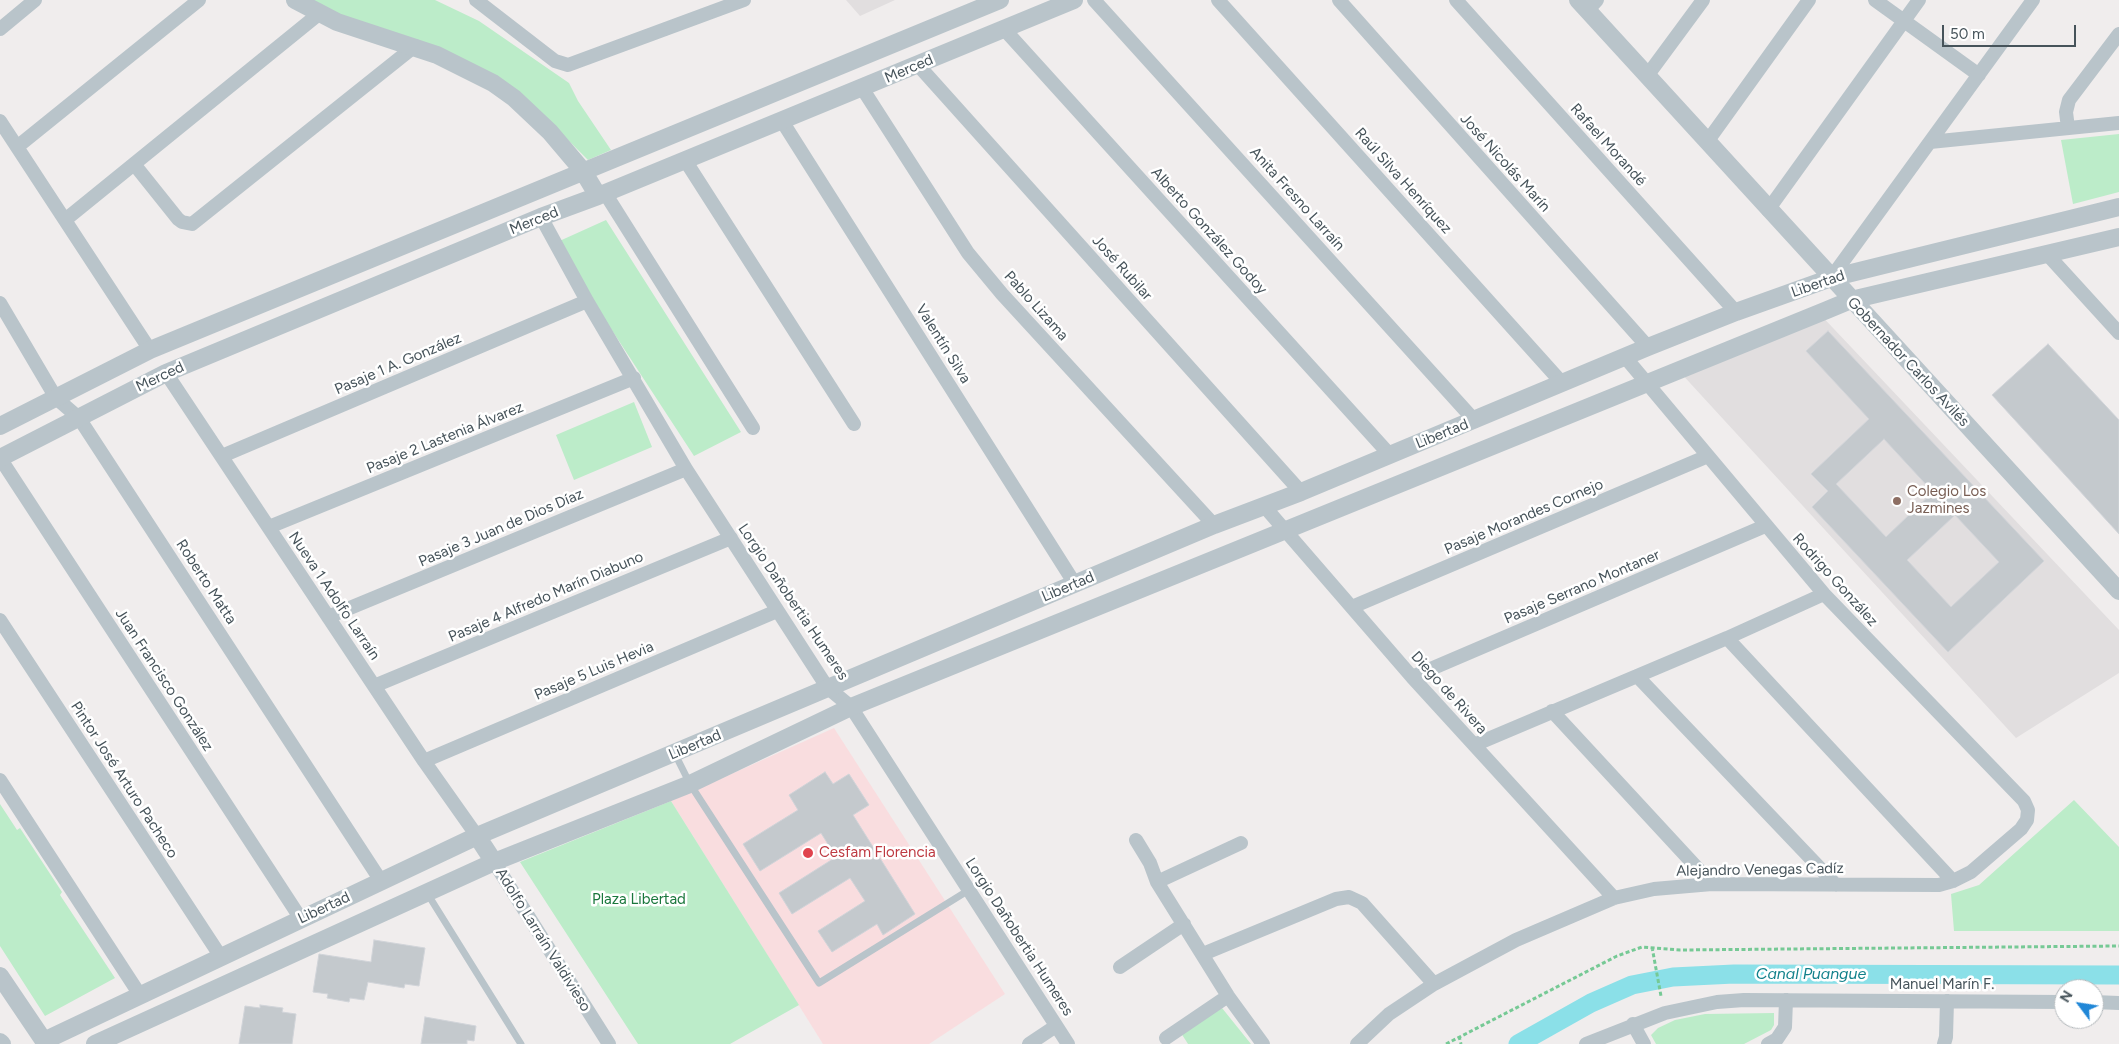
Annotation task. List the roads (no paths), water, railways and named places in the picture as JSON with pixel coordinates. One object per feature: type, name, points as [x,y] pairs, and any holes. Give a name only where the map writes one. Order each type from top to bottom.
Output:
[{"type":"street","points":[[0,29],[35,0]]},
{"type":"street","points":[[17,147],[199,0]]},
{"type":"street","points":[[295,0],[320,14],[352,27],[415,46],[474,72],[514,98],[550,132],[602,195],[753,428]]},
{"type":"street","points":[[476,0],[555,61],[568,64],[744,0]]},
{"type":"street","name":"Merced","points":[[0,426],[150,350],[1000,0]]},
{"type":"street","name":"Merced","points":[[0,458],[166,373],[541,216],[602,195],[1074,0]]},
{"type":"street","name":"Anita Fresno Larraín","points":[[1094,0],[1475,421]]},
{"type":"street","name":"Raúl Silva Henríquez","points":[[1218,0],[1563,384]]},
{"type":"street","name":"José Nicolás Marín","points":[[1339,0],[1648,348]]},
{"type":"street","name":"Rafael Morandé","points":[[1456,0],[1736,312]]},
{"type":"street","points":[[1647,76],[1703,0]]},
{"type":"street","points":[[1707,142],[1809,0]]},
{"type":"street","points":[[1875,0],[1979,75]]},
{"type":"street","points":[[1768,210],[1919,0]]},
{"type":"street","points":[[1832,278],[2033,0]]},
{"type":"street","name":"Gobernador Carlos Avilés","points":[[1587,4],[1647,76],[1768,210],[2119,591]]},
{"type":"street","points":[[64,220],[320,14]]},
{"type":"street","name":"Alberto González Godoy","points":[[1004,29],[1390,455]]},
{"type":"street","points":[[2068,128],[2066,106],[2119,34]]},
{"type":"street","points":[[134,164],[178,218],[187,224],[197,222],[415,46]]},
{"type":"street","name":"José Rubilar","points":[[918,65],[1301,492]]},
{"type":"street","name":"Pablo Lizama","points":[[862,88],[968,253],[1002,294],[1214,525]]},
{"type":"street","points":[[0,121],[150,350]]},
{"type":"street","name":"Valentín Silva","points":[[782,121],[1075,584]]},
{"type":"street","points":[[1930,142],[2119,123]]},
{"type":"street","points":[[685,160],[854,424]]},
{"type":"street","name":"Libertad","points":[[44,1042],[477,836],[1214,525],[1301,492],[1475,421],[1736,312],[1832,278],[2119,207]]},
{"type":"street","name":"Lorgio Dañobertia Humeres","points":[[541,216],[587,301],[686,468],[826,688],[851,707],[1068,1044]]},
{"type":"street","name":"Libertad","points":[[95,1044],[494,862],[690,784],[851,707],[1851,300],[2119,237]]},
{"type":"street","points":[[2047,254],[2119,332]]},
{"type":"street","name":"Pasaje 1 A. González","points":[[222,456],[587,301]]},
{"type":"street","name":"Roberto Matta","points":[[0,303],[56,398],[79,418],[381,881]]},
{"type":"street","name":"Rodrigo González","points":[[1625,357],[1824,594],[2024,801],[2028,816]]},
{"type":"street","name":"Nueva 1 Adolfo Larraín","points":[[166,373],[424,761],[477,836]]},
{"type":"street","name":"Pasaje 2 Lastenia Álvarez","points":[[269,527],[634,378]]},
{"type":"street","name":"Pasaje Morandes Cornejo","points":[[1352,607],[1708,456]]},
{"type":"street","name":"Juan Francisco González","points":[[0,458],[301,919]]},
{"type":"street","name":"Pasaje 3 Juan de Dios Díaz","points":[[328,617],[686,468]]},
{"type":"street","name":"Diego de Rivera","points":[[1264,506],[1412,678],[1614,898]]},
{"type":"street","name":"Pasaje Serrano Montaner","points":[[1412,678],[1765,526]]},
{"type":"street","name":"Pasaje 4 Alfredo Marín Diabuno","points":[[374,686],[731,538]]},
{"type":"street","points":[[1474,745],[1727,638],[1824,594]]},
{"type":"street","name":"Pasaje 5 Luis Hevia","points":[[424,761],[777,611]]},
{"type":"street","name":"Pintor José Arturo Pacheco","points":[[0,620],[221,957]]},
{"type":"street","points":[[1727,638],[1952,881]]},
{"type":"street","points":[[1637,676],[1836,885]]},
{"type":"street","points":[[1552,712],[1712,884]]},
{"type":"street","points":[[0,780],[140,995]]},
{"type":"street","name":"Alejandro Venegas Cadíz","points":[[1357,1044],[1389,1014],[1434,984],[1516,940],[1614,898],[1654,889],[1712,884],[1924,885],[1952,881],[1971,872],[2021,829],[2028,816]]},
{"type":"street","name":"Adolfo Larraín Valdivieso","points":[[477,836],[609,1044]]},
{"type":"street","points":[[1136,840],[1150,863],[1157,882],[1228,996],[1263,1044]]},
{"type":"street","points":[[1157,882],[1241,843]]},
{"type":"street","points":[[1203,954],[1336,899],[1349,897],[1362,903],[1434,984]]},
{"type":"street","points":[[1120,967],[1184,924]]},
{"type":"street","points":[[0,976],[44,1042]]},
{"type":"street","points":[[1166,1038],[1228,996]]},
{"type":"street","points":[[1768,1044],[1776,1039],[1785,1027],[1786,1000]]},
{"type":"street","name":"Manuel Marín F.","points":[[1586,1044],[1665,1013],[1716,1002],[1786,1000],[2054,1002]]},
{"type":"street","points":[[1944,1044],[1946,1038],[1947,1001]]},
{"type":"street","points":[[2104,1002],[2119,1003]]},
{"type":"street","points":[[1634,1024],[1644,1044]]},
{"type":"street","points":[[1029,1044],[1056,1026]]},
{"type":"lane","points":[[675,754],[690,784],[819,983],[969,890]]},
{"type":"lane","points":[[427,892],[521,1044]]},
{"type":"waterway","name":"Canal Puangue","points":[[1518,1044],[1591,1003],[1632,985],[1673,977],[1734,974],[2119,975]]},
{"type":"place","name":"Colegio Los Jazmines","points":[[1897,501]]},
{"type":"place","name":"Cesfam Florencia","points":[[808,853]]},
{"type":"park label","name":"Plaza Libertad","points":[[639,900]]}]
